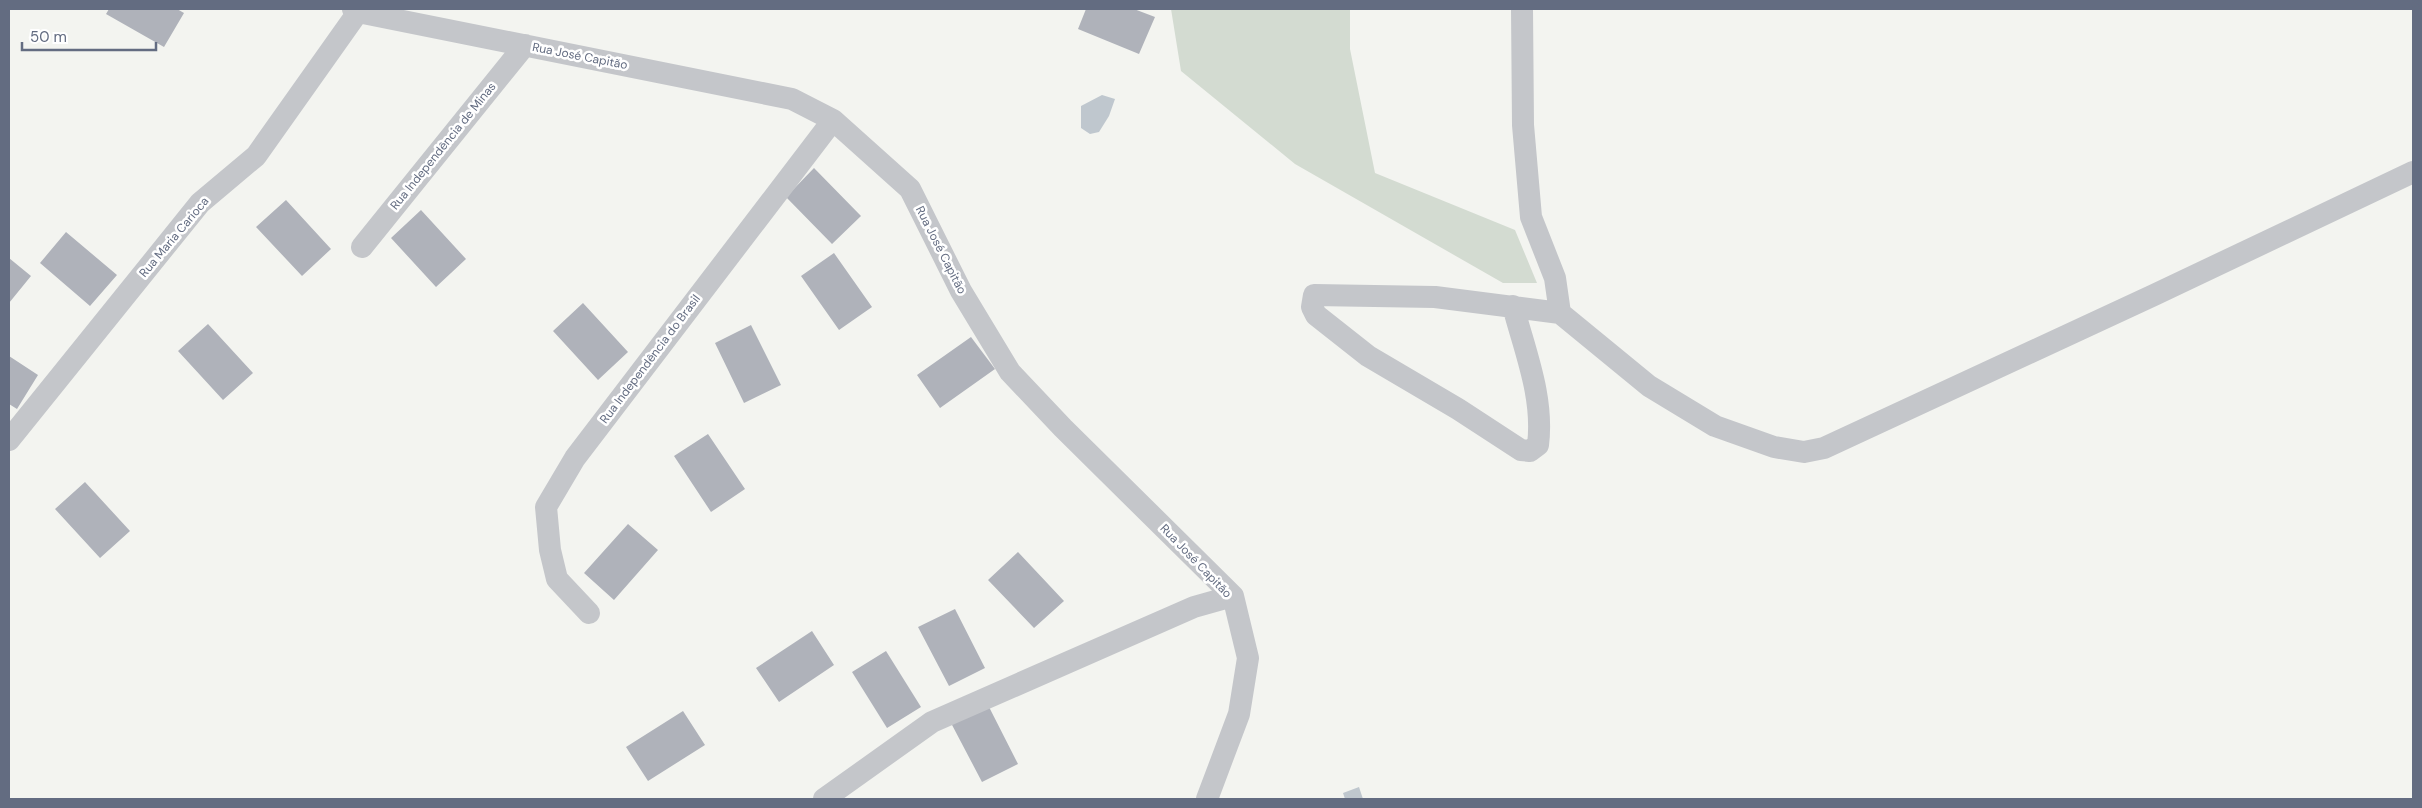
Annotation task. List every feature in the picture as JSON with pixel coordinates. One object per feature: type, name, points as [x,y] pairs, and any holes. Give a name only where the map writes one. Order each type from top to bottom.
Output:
[{"type":"street","points":[[1522,9],[1523,125],[1531,217],[1554,278],[1560,314]]},
{"type":"street","name":"Rua José Capitão","points":[[355,10],[792,99],[833,120],[910,188],[961,291],[1010,372],[1063,428],[1233,596],[1248,658],[1238,714],[1207,799]]},
{"type":"street","name":"Rua Maria Carioca","points":[[9,440],[200,203],[256,156],[355,10]]},
{"type":"street","name":"Rua Independência de Minas","points":[[362,247],[525,45]]},
{"type":"street","name":"Rua Independência do Brasil","points":[[589,613],[557,579],[550,550],[546,507],[575,458],[833,120]]},
{"type":"street","points":[[1513,306],[1535,383],[1540,424],[1538,445],[1530,451],[1521,450],[1368,356],[1316,315],[1312,307],[1314,296],[1435,297],[1513,306],[1560,314],[1649,386],[1715,426],[1774,447],[1804,452],[1824,448],[1842,440],[2413,172]]},
{"type":"street","points":[[824,799],[932,722],[1194,607],[1233,596]]},
{"type":"shaded area","points":[[1171,9],[1350,9],[1350,49],[1375,173],[1515,230],[1537,283],[1503,283],[1295,164],[1181,71]]},
{"type":"shaded area","points":[[1102,95],[1115,99],[1109,116],[1099,132],[1090,134],[1081,128],[1081,106]]},
{"type":"shaded area","points":[[1359,787],[1363,799],[1345,799],[1343,793]]},
{"type":"building","points":[[109,9],[177,9],[184,13],[164,47],[106,14]]},
{"type":"building","points":[[1086,9],[1134,9],[1155,17],[1139,54],[1078,29]]},
{"type":"building","points":[[814,168],[861,216],[832,244],[786,197]]},
{"type":"building","points":[[286,200],[331,249],[302,276],[256,227]]},
{"type":"building","points":[[421,210],[466,259],[436,287],[391,238]]},
{"type":"building","points":[[66,232],[117,275],[90,306],[40,263]]},
{"type":"building","points":[[834,253],[872,307],[839,330],[801,276]]},
{"type":"building","points":[[9,258],[31,276],[9,303]]},
{"type":"building","points":[[583,303],[628,352],[598,380],[553,331]]},
{"type":"building","points":[[208,324],[253,373],[223,400],[178,351]]},
{"type":"building","points":[[751,325],[781,385],[744,403],[715,343]]},
{"type":"building","points":[[971,337],[995,369],[940,408],[917,375]]},
{"type":"building","points":[[9,356],[38,375],[17,409],[9,404]]},
{"type":"building","points":[[708,434],[745,489],[711,512],[674,456]]},
{"type":"building","points":[[85,482],[130,531],[100,558],[55,509]]},
{"type":"building","points":[[628,524],[658,550],[614,600],[584,573]]},
{"type":"building","points":[[1018,552],[1064,601],[1034,628],[988,580]]},
{"type":"building","points":[[955,609],[985,668],[949,686],[918,627]]},
{"type":"building","points":[[812,631],[834,665],[779,702],[756,668]]},
{"type":"building","points":[[886,651],[921,707],[887,728],[852,672]]},
{"type":"building","points":[[988,705],[1018,764],[982,782],[951,723]]},
{"type":"building","points":[[683,711],[705,745],[648,781],[626,747]]}]
